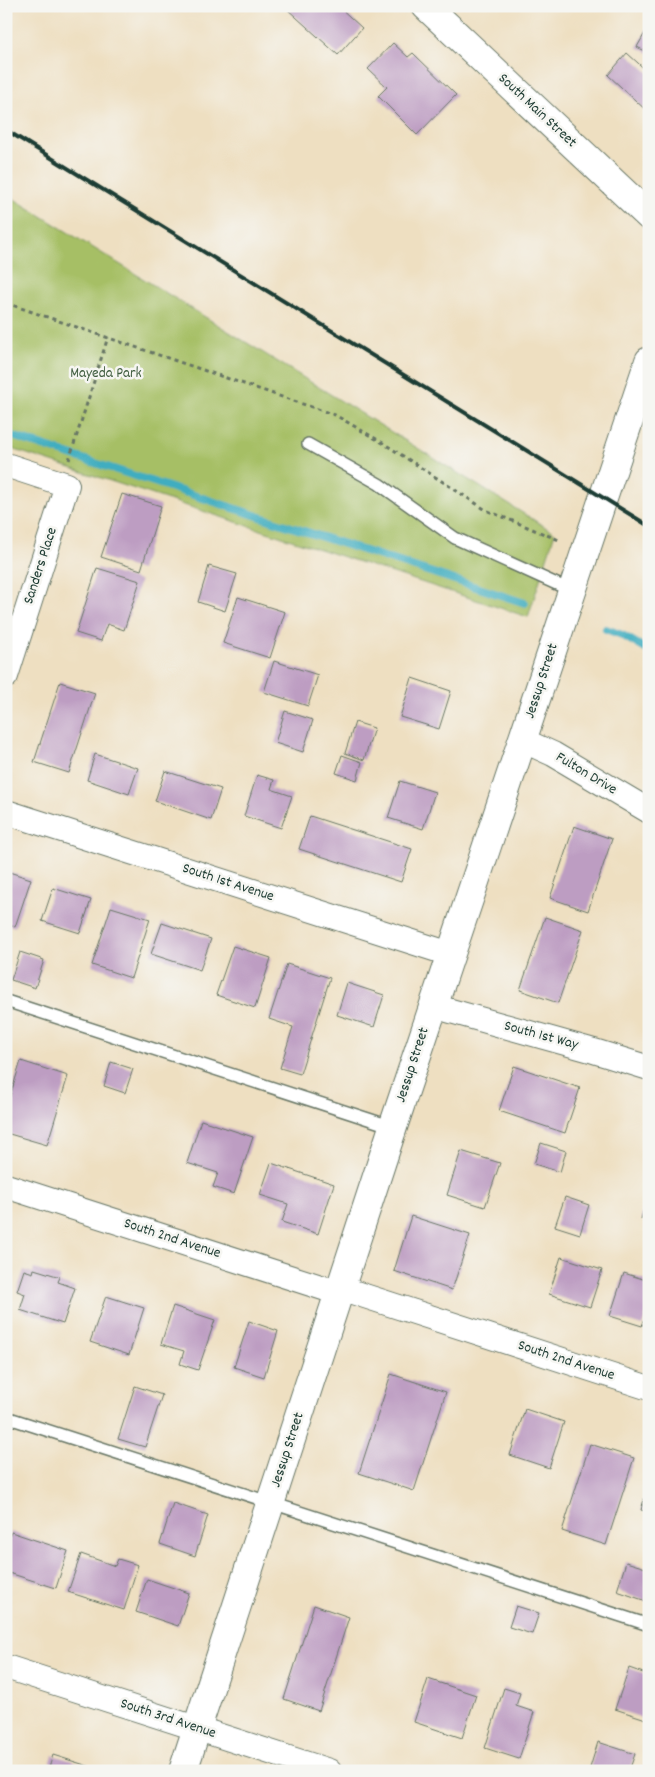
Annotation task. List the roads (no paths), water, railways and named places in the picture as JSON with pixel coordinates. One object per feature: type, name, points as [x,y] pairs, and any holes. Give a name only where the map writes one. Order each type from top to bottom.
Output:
[{"type":"street","name":"South Main Street","points":[[426,6],[649,216]]},
{"type":"street","name":"Jessup Street","points":[[183,1771],[450,954],[649,361]]},
{"type":"street","name":"Sanders Place","points":[[6,465],[67,485],[13,634],[6,676]]},
{"type":"street","name":"Fulton Drive","points":[[522,740],[553,754],[649,811]]},
{"type":"street","name":"South 1st Avenue","points":[[6,812],[450,954]]},
{"type":"street","name":"South 1st Way","points":[[433,1006],[594,1050],[649,1068]]},
{"type":"street","name":"South 2nd Avenue","points":[[6,1186],[649,1388]]},
{"type":"street","name":"South 3rd Avenue","points":[[6,1667],[329,1771]]},
{"type":"lane","points":[[308,444],[379,484],[455,538],[572,591]]},
{"type":"lane","points":[[6,1000],[393,1127]]},
{"type":"lane","points":[[6,1417],[649,1624]]},
{"type":"waterway","points":[[6,434],[525,603]]},
{"type":"waterway","points":[[606,629],[622,635],[649,651]]},
{"type":"railway","points":[[6,130],[649,526]]},
{"type":"park label","name":"Mayeda Park","points":[[106,374]]}]
